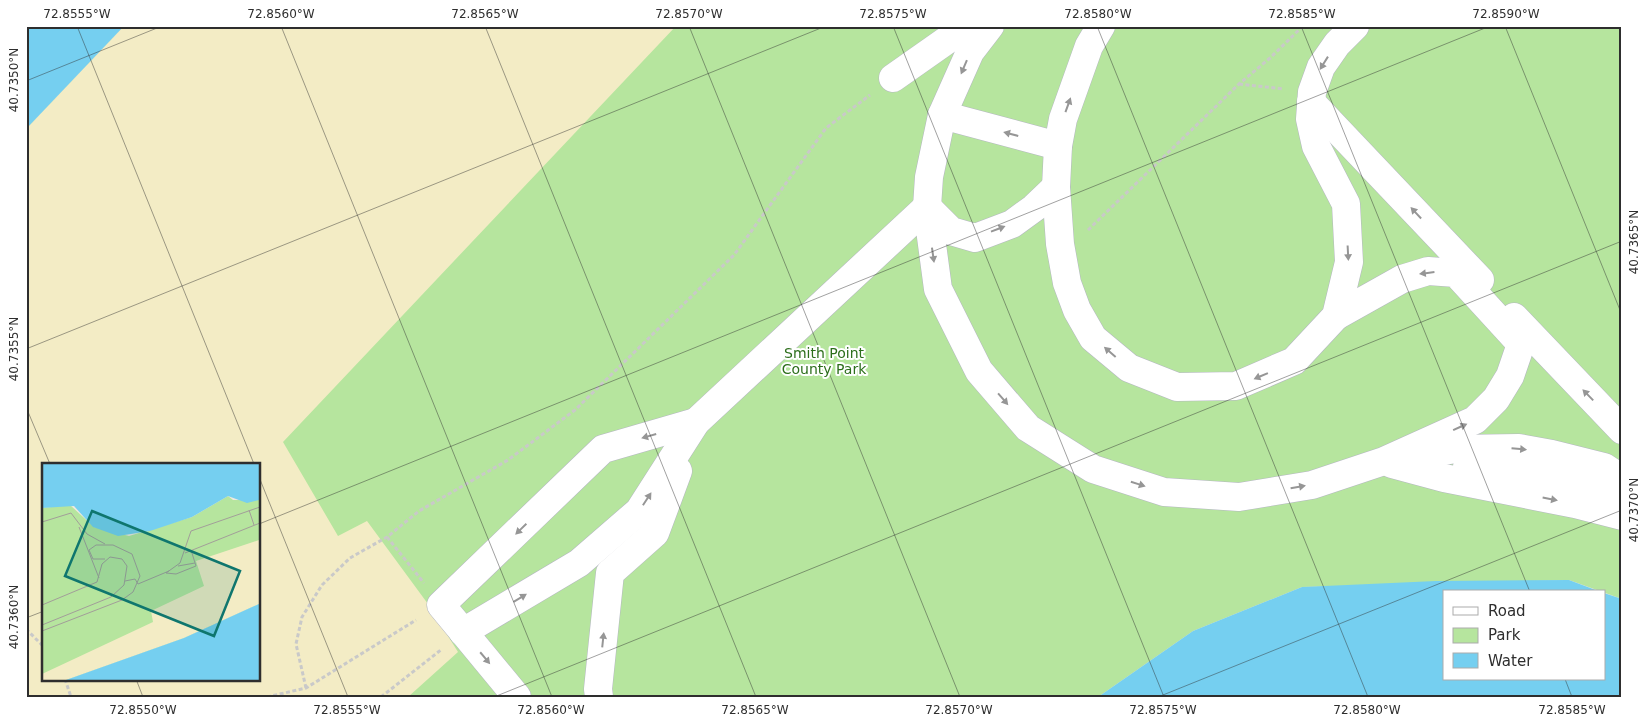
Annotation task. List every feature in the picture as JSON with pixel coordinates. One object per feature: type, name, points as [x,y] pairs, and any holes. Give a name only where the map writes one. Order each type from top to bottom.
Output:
[{"type":"street","points":[[892,78],[967,26]]},
{"type":"street","points":[[990,26],[970,52],[942,115],[929,177],[927,207],[938,289],[979,370],[1028,428],[1093,469],[1164,492],[1239,497],[1312,485],[1384,462],[1475,420],[1496,399],[1510,376],[1521,344],[1456,273],[1428,271],[1402,279],[1336,316],[1294,362],[1236,386],[1178,387],[1129,368],[1094,338],[1077,310],[1066,283],[1060,244],[1056,187],[1058,146],[1063,119],[1090,46],[1101,26]]},
{"type":"street","points":[[1336,316],[1349,262],[1346,204],[1316,146],[1310,119],[1311,97],[1321,67],[1336,44],[1356,26]]},
{"type":"street","points":[[1311,97],[1344,138],[1622,430]]},
{"type":"street","points":[[942,115],[1058,146]]},
{"type":"street","points":[[927,207],[951,232],[974,238],[1012,224],[1034,208],[1056,187]]},
{"type":"street","points":[[463,632],[580,563],[639,511],[696,422],[927,207]]},
{"type":"street","points":[[517,697],[441,605],[604,449],[696,422]]},
{"type":"street","points":[[596,694],[610,573],[655,533],[696,422]]},
{"type":"street","points":[[1384,462],[1455,449],[1520,448],[1604,467],[1622,479]]},
{"type":"street","points":[[1384,462],[1424,462],[1506,471],[1529,471],[1607,492],[1622,498]]},
{"type":"street","points":[[1384,462],[1444,478],[1575,504],[1622,516]]},
{"type":"path","points":[[1082,236],[1239,84],[1270,58],[1303,26]]},
{"type":"path","points":[[306,688],[296,644],[302,617],[322,585],[350,558],[387,537],[419,511],[508,460],[575,410],[734,255],[826,128],[892,78]]},
{"type":"path","points":[[1239,84],[1311,97]]},
{"type":"path","points":[[267,697],[306,688],[441,605],[387,537]]},
{"type":"path","points":[[26,629],[42,645]]},
{"type":"path","points":[[381,697],[463,632]]},
{"type":"path","points":[[65,680],[71,697]]},
{"type":"green space","name":"Smith Point County Park","points":[[124,26],[1622,26],[1622,599],[1606,593],[1606,590],[1597,590],[1569,580],[1302,587],[1193,631],[1098,697],[26,697],[26,129]]},
{"type":"sand","points":[[124,26],[676,26],[283,442],[338,536],[367,521],[428,604],[458,652],[408,697],[26,697],[26,129]]},
{"type":"water","points":[[26,26],[124,26],[26,129]]},
{"type":"water","points":[[1569,580],[1596,590],[1443,590],[1443,680],[1606,680],[1606,594],[1622,599],[1622,697],[1098,697],[1193,631],[1302,587],[1436,581]]}]
